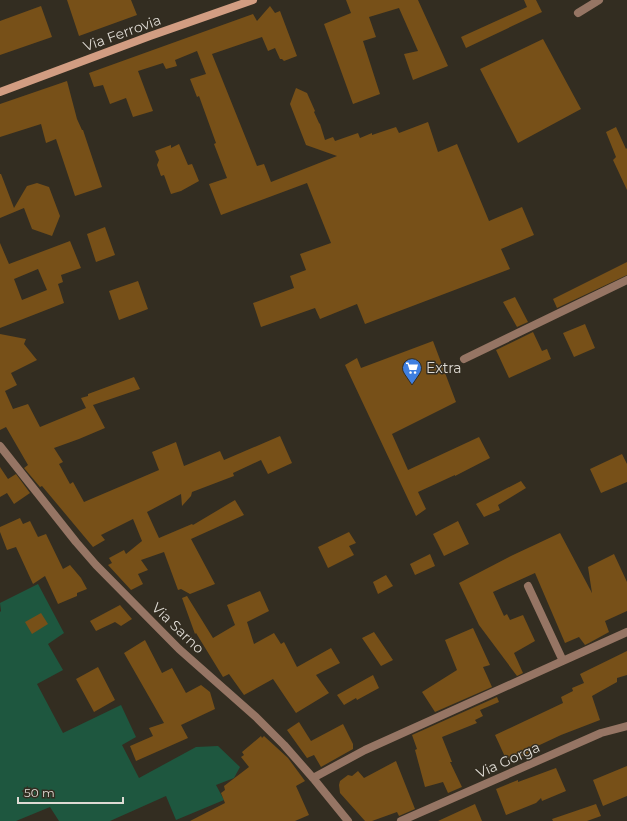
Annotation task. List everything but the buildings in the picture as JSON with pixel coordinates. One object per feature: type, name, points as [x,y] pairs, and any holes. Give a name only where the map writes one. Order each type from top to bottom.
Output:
[{"type":"main road","name":"Via Ferrovia","points":[[0,92],[150,36],[253,0]]},
{"type":"street","points":[[578,13],[599,0]]},
{"type":"street","points":[[464,359],[627,280]]},
{"type":"street","name":"Via Sarno","points":[[0,446],[96,565],[179,649],[256,717],[284,745],[348,821]]},
{"type":"street","points":[[528,586],[563,661]]},
{"type":"street","points":[[313,778],[366,750],[627,632]]},
{"type":"street","name":"Via Gorga","points":[[401,821],[601,733],[627,726]]},
{"type":"green space","points":[[38,584],[64,633],[48,644],[63,670],[37,684],[63,733],[121,705],[136,737],[122,745],[139,778],[196,747],[218,746],[240,767],[234,778],[216,785],[224,800],[176,820],[166,796],[110,821],[59,821],[50,807],[16,821],[0,821],[0,603]]},
{"type":"place","name":"Extra","points":[[412,385]]}]
